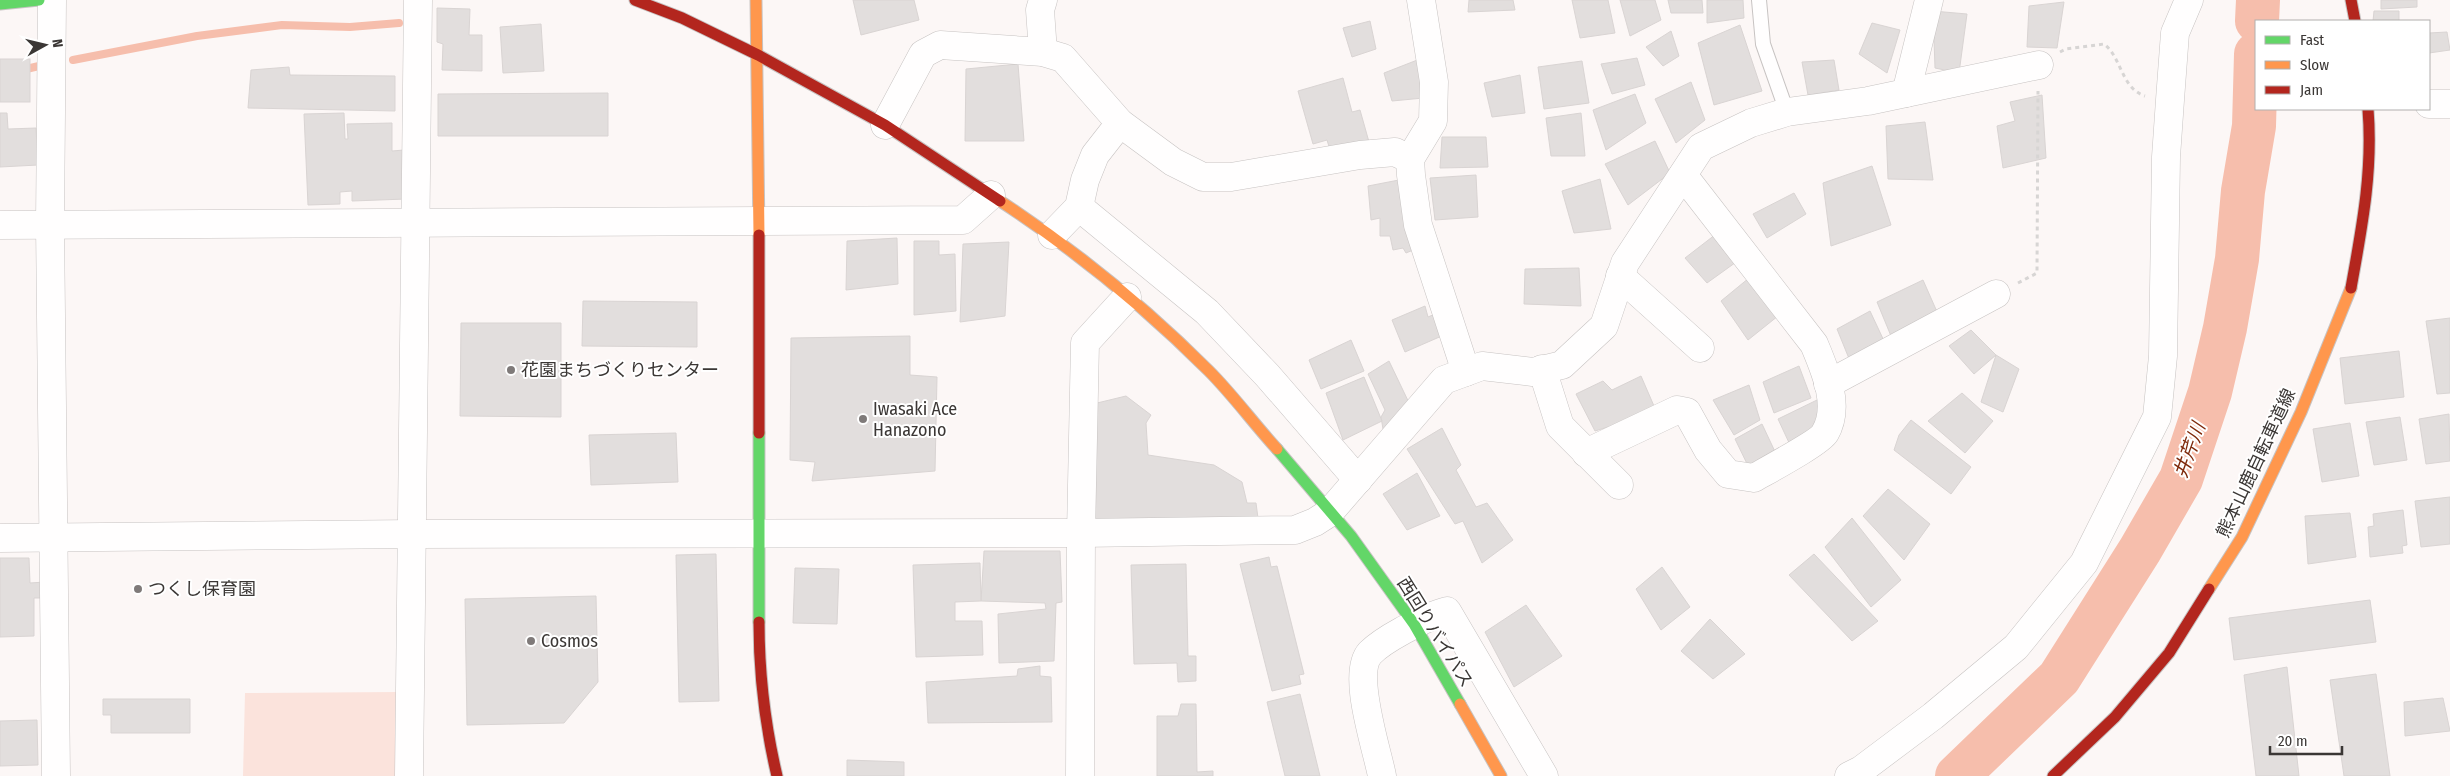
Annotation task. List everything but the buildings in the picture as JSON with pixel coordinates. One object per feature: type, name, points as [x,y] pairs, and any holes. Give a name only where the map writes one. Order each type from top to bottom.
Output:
[{"type":"street","points":[[0,4],[39,0]]},
{"type":"street","points":[[52,0],[50,224],[56,776]]},
{"type":"street","points":[[409,776],[414,534],[418,0]]},
{"type":"street","name":"西回りバイパス","points":[[635,0],[682,18],[758,55],[885,124],[1052,235],[1127,296],[1210,372],[1304,480],[1329,513],[1351,536],[1414,624],[1500,776]]},
{"type":"street","points":[[756,0],[759,222],[759,668],[769,744],[777,776]]},
{"type":"street","points":[[1043,0],[1040,10],[1043,52]]},
{"type":"street","points":[[1421,0],[1434,82],[1432,121],[1410,159],[1418,225],[1466,372]]},
{"type":"street","points":[[1906,93],[1929,0]]},
{"type":"street","points":[[1849,776],[1861,770],[1933,716],[2016,647],[2084,563],[2131,474],[2157,417],[2163,356],[2166,157],[2170,100],[2175,33],[2188,0]]},
{"type":"street","points":[[2351,0],[2355,20]]},
{"type":"street","points":[[885,124],[923,54],[940,45],[1043,52],[1063,58],[1120,123],[1173,162],[1203,177],[1231,176],[1360,155],[1395,152],[1410,159]]},
{"type":"street","points":[[0,538],[414,534],[1081,533],[1295,530],[1315,522],[1329,513],[1444,380],[1482,366],[1533,372],[1562,365],[1604,326],[1625,263],[1701,148],[1751,123],[1787,112],[1868,101],[2039,65]]},
{"type":"street","points":[[2430,104],[2450,104]]},
{"type":"street","name":"熊本山鹿自転車道線","points":[[2053,776],[2115,717],[2170,653],[2242,537],[2301,412],[2350,292],[2366,198],[2371,146],[2368,110]]},
{"type":"street","points":[[1052,235],[1079,207],[1084,180],[1095,154],[1120,123]]},
{"type":"street","points":[[1586,453],[1676,410],[1686,412],[1708,450],[1728,474],[1754,478],[1825,435],[1832,413],[1828,384],[1814,344],[1683,175]]},
{"type":"street","points":[[0,225],[963,220],[991,195]]},
{"type":"street","points":[[1079,207],[1207,312],[1267,375],[1358,480]]},
{"type":"street","points":[[1620,276],[1700,348]]},
{"type":"street","points":[[1828,384],[1996,294]]},
{"type":"street","points":[[1080,776],[1081,533],[1085,343],[1127,296]]},
{"type":"street","points":[[1542,369],[1560,426],[1620,485]]},
{"type":"street","points":[[1382,776],[1362,684],[1363,667],[1370,653],[1390,637],[1432,614],[1447,610],[1544,776]]},
{"type":"lane","points":[[1759,0],[1763,44],[1787,112]]},
{"type":"path","points":[[1996,294],[2037,273],[2039,65],[2066,49],[2104,44],[2113,51],[2128,86],[2142,95],[2170,100]]},
{"type":"shaded area","points":[[397,692],[397,776],[243,776],[245,693]]},
{"type":"waterway","name":"井芹川","points":[[2257,20],[2258,0]]},
{"type":"waterway","points":[[73,60],[197,36],[282,25],[350,27],[399,23]]},
{"type":"waterway","points":[[22,70],[39,66]]},
{"type":"waterway","name":"井芹川","points":[[1957,776],[2059,678],[2140,550],[2181,479],[2210,392],[2225,328],[2237,259],[2243,191],[2254,126],[2255,90]]},
{"type":"traffic: fast","points":[[0,4],[39,0]]},
{"type":"traffic: fast","points":[[759,433],[759,622]]},
{"type":"traffic: fast","points":[[1277,449],[1351,536],[1414,624],[1460,704]]},
{"type":"traffic: slow","points":[[756,0],[759,235]]},
{"type":"traffic: slow","points":[[1000,201],[1055,239],[1135,302],[1218,380],[1277,449]]},
{"type":"traffic: slow","points":[[2209,589],[2242,537],[2301,412],[2351,288]]},
{"type":"traffic: slow","points":[[1460,704],[1501,776]]},
{"type":"traffic: jam","points":[[635,0],[682,18],[758,55],[885,125],[1000,201]]},
{"type":"traffic: jam","points":[[2351,0],[2355,20]]},
{"type":"traffic: jam","points":[[2351,288],[2366,199],[2369,155],[2368,110]]},
{"type":"traffic: jam","points":[[759,235],[759,433]]},
{"type":"traffic: jam","points":[[2053,776],[2115,717],[2169,653],[2209,589]]},
{"type":"traffic: jam","points":[[759,622],[760,661],[764,699],[769,738],[777,776]]},
{"type":"place","name":"花園まちづくりセンター","points":[[511,370]]},
{"type":"place","name":"Iwasaki Ace Hanazono","points":[[863,419]]},
{"type":"place","name":"つくし保育園","points":[[138,589]]},
{"type":"place","name":"Cosmos","points":[[531,641]]}]
